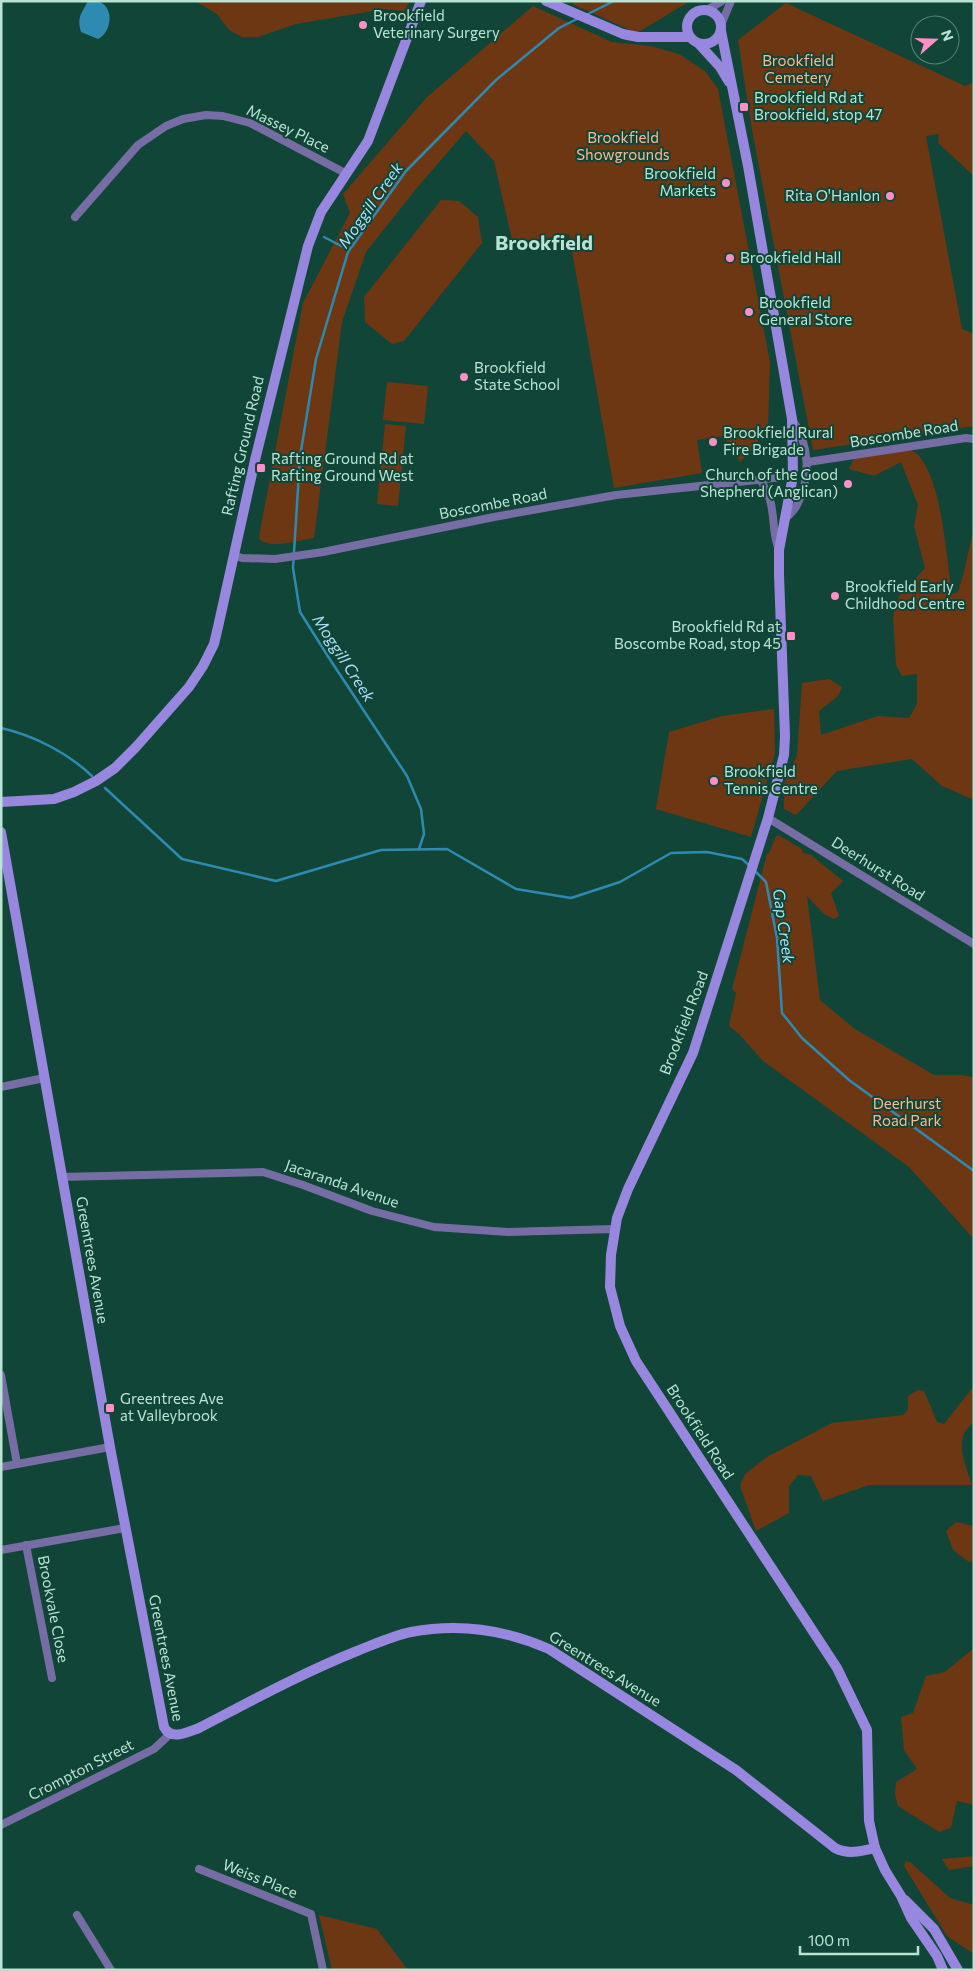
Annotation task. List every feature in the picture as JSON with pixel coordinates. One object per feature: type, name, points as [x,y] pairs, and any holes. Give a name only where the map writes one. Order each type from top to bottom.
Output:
[{"type":"main road","name":"Rafting Ground Road","points":[[1,802],[44,801],[74,792],[96,781],[115,768],[136,748],[189,687],[203,666],[214,644],[233,555],[308,246],[322,212],[368,141],[422,1]]},
{"type":"main road","points":[[549,3],[608,29],[638,37],[690,37],[699,44],[710,43],[718,36],[721,28],[716,15],[707,10],[701,10],[691,16],[687,26],[690,37]]},
{"type":"main road","points":[[663,36],[687,26]]},
{"type":"main road","name":"Brookfield Road","points":[[721,28],[748,166],[792,419],[793,476],[779,550],[778,575],[785,736],[784,755],[768,818],[693,1053],[628,1189],[614,1229],[610,1288],[620,1326],[636,1361],[837,1668],[867,1730],[870,1821],[875,1848],[911,1918],[937,1956],[943,1970]]},
{"type":"main road","name":"Brookfield Road","points":[[699,44],[720,67],[731,85]]},
{"type":"main road","name":"Greentrees Avenue","points":[[1,832],[110,1447],[164,1728],[170,1734],[180,1735],[199,1728],[315,1668],[393,1637],[426,1630],[468,1628],[486,1630],[533,1642],[549,1649],[736,1770],[835,1848],[844,1852],[875,1848]]},
{"type":"main road","name":"Brookfield Road","points":[[901,1896],[934,1929],[958,1970]]},
{"type":"street","points":[[707,10],[722,1]]},
{"type":"street","points":[[721,28],[730,1]]},
{"type":"street","name":"Massey Place","points":[[75,217],[138,145],[166,126],[183,119],[206,115],[223,116],[250,123],[347,174]]},
{"type":"street","points":[[784,520],[797,506],[808,462],[799,430],[792,419]]},
{"type":"street","name":"Boscombe Road","points":[[808,462],[966,438],[974,439]]},
{"type":"street","name":"Boscombe Road","points":[[233,555],[242,558],[274,559],[305,555],[616,495],[793,476]]},
{"type":"street","points":[[760,479],[771,502],[775,540],[779,550]]},
{"type":"street","name":"Deerhurst Road","points":[[768,818],[974,944]]},
{"type":"street","points":[[1,1087],[44,1078]]},
{"type":"street","name":"Jacaranda Avenue","points":[[61,1177],[263,1172],[372,1210],[434,1227],[508,1232],[614,1229]]},
{"type":"street","points":[[1,1375],[17,1464]]},
{"type":"street","points":[[1,1467],[110,1447]]},
{"type":"street","points":[[1,1550],[125,1528]]},
{"type":"street","name":"Brookvale Close","points":[[26,1545],[52,1678]]},
{"type":"street","name":"Crompton Street","points":[[1,1825],[154,1749],[170,1734]]},
{"type":"street","name":"Weiss Place","points":[[199,1869],[311,1914],[323,1970]]},
{"type":"street","points":[[77,1915],[111,1970]]},
{"type":"green space","points":[[195,1],[410,1],[404,11],[385,9],[296,24],[258,37],[242,37],[229,30],[217,14]]},
{"type":"green space","points":[[576,1],[690,1],[637,33],[572,4]]},
{"type":"green space","name":"Brookfield Cemetery","points":[[786,3],[910,60],[910,65],[920,65],[965,86],[974,82],[974,176],[938,143],[939,134],[926,136],[962,329],[974,334],[974,426],[813,450],[752,130],[738,40]]},
{"type":"green space","name":"Brookfield Showgrounds","points":[[533,6],[612,42],[650,46],[679,54],[705,71],[718,89],[770,362],[768,428],[757,430],[761,434],[756,446],[740,462],[724,436],[697,440],[702,473],[614,488],[569,234],[513,244],[494,161],[466,131],[416,189],[366,252],[342,322],[314,538],[278,544],[264,542],[259,539],[260,531],[303,303],[350,213],[343,194],[426,98]]},
{"type":"green space","points":[[441,200],[459,201],[478,217],[482,243],[404,341],[392,344],[365,322],[364,297]]},
{"type":"green space","points":[[387,382],[428,386],[424,424],[383,420]]},
{"type":"green space","points":[[385,424],[406,426],[398,506],[377,504]]},
{"type":"green space","points":[[900,447],[918,454],[935,488],[943,524],[952,594],[958,592],[974,527],[974,800],[942,786],[912,759],[837,771],[796,815],[784,809],[784,784],[797,755],[802,683],[829,679],[842,687],[838,696],[819,711],[821,735],[878,716],[909,718],[917,704],[917,674],[902,676],[896,665],[893,616],[899,596],[925,568],[914,526],[918,505],[901,462],[874,476],[849,469],[854,459]]},
{"type":"green space","name":"Brookfield Tennis Centre","points":[[774,709],[775,753],[751,837],[656,809],[669,732],[722,716]]},
{"type":"green space","name":"Deerhurst Road Park","points":[[776,836],[780,836],[802,849],[803,853],[811,855],[843,881],[831,893],[839,916],[834,919],[824,914],[807,896],[820,1000],[855,1029],[934,1075],[974,1077],[974,1239],[909,1167],[763,1061],[739,1034],[729,1026],[736,993],[732,989],[767,854]]},
{"type":"green space","points":[[974,1386],[974,1422],[963,1436],[962,1443],[962,1451],[972,1485],[869,1485],[823,1501],[811,1476],[798,1475],[789,1486],[789,1513],[756,1531],[740,1486],[745,1474],[767,1457],[832,1423],[903,1415],[908,1410],[908,1396],[918,1390],[924,1391],[937,1422],[944,1424]]},
{"type":"green space","points":[[956,1522],[974,1526],[974,1561],[969,1562],[953,1550],[946,1531]]},
{"type":"green space","points":[[974,1648],[974,1805],[957,1801],[951,1828],[939,1832],[898,1806],[895,1794],[896,1782],[917,1769],[904,1750],[901,1717],[913,1713],[926,1676],[945,1672]]},
{"type":"green space","points":[[974,1856],[974,1866],[949,1870],[942,1859]]},
{"type":"green space","points":[[906,1861],[910,1862],[950,1898],[974,1905],[974,1954],[947,1936],[904,1866]]},
{"type":"green space","points":[[319,1915],[377,1929],[408,1970],[332,1970]]},
{"type":"water","points":[[88,1],[100,2],[108,10],[110,21],[108,27],[106,32],[98,39],[81,32],[80,19]]},
{"type":"waterway","name":"Moggill Creek","points":[[586,15],[614,1]]},
{"type":"waterway","name":"Moggill Creek","points":[[419,849],[424,834],[421,809],[407,776],[300,612],[293,568],[300,457],[316,359],[348,252],[406,171],[496,80],[559,28],[579,18]]},
{"type":"waterway","points":[[324,237],[349,250]]},
{"type":"waterway","name":"Moggill Creek","points":[[1,728],[38,740],[72,760],[92,776]]},
{"type":"waterway","name":"Gap Creek","points":[[105,788],[182,859],[276,881],[381,850],[447,849],[516,889],[571,898],[620,882],[671,853],[707,852],[742,859],[750,866]]},
{"type":"waterway","name":"Gap Creek","points":[[754,870],[766,882],[777,938],[782,1013],[802,1038],[849,1080],[974,1171]]},
{"type":"place","name":"Brookfield Veterinary Surgery","points":[[363,25]]},
{"type":"place","name":"Brookfield Rd at Brookfield, stop 47","points":[[744,107]]},
{"type":"place","name":"Brookfield Markets","points":[[726,183]]},
{"type":"place","name":"Rita O'Hanlon","points":[[890,196]]},
{"type":"place","name":"Brookfield Hall","points":[[730,258]]},
{"type":"place","name":"Brookfield General Store","points":[[749,312]]},
{"type":"place","name":"Brookfield State School","points":[[464,377]]},
{"type":"place","name":"Brookfield Rural Fire Brigade","points":[[713,442]]},
{"type":"place","name":"Rafting Ground Rd at Rafting Ground West","points":[[261,468]]},
{"type":"place","name":"Church of the Good Shepherd (Anglican)","points":[[848,484]]},
{"type":"place","name":"Brookfield Early Childhood Centre","points":[[835,596]]},
{"type":"place","name":"Brookfield Rd at Boscombe Road, stop 45","points":[[791,636]]},
{"type":"place","name":"Brookfield Tennis Centre","points":[[714,781]]},
{"type":"place","name":"Greentrees Ave at Valleybrook","points":[[110,1408]]},
{"type":"district","name":"Brookfield","points":[[544,243]]}]
